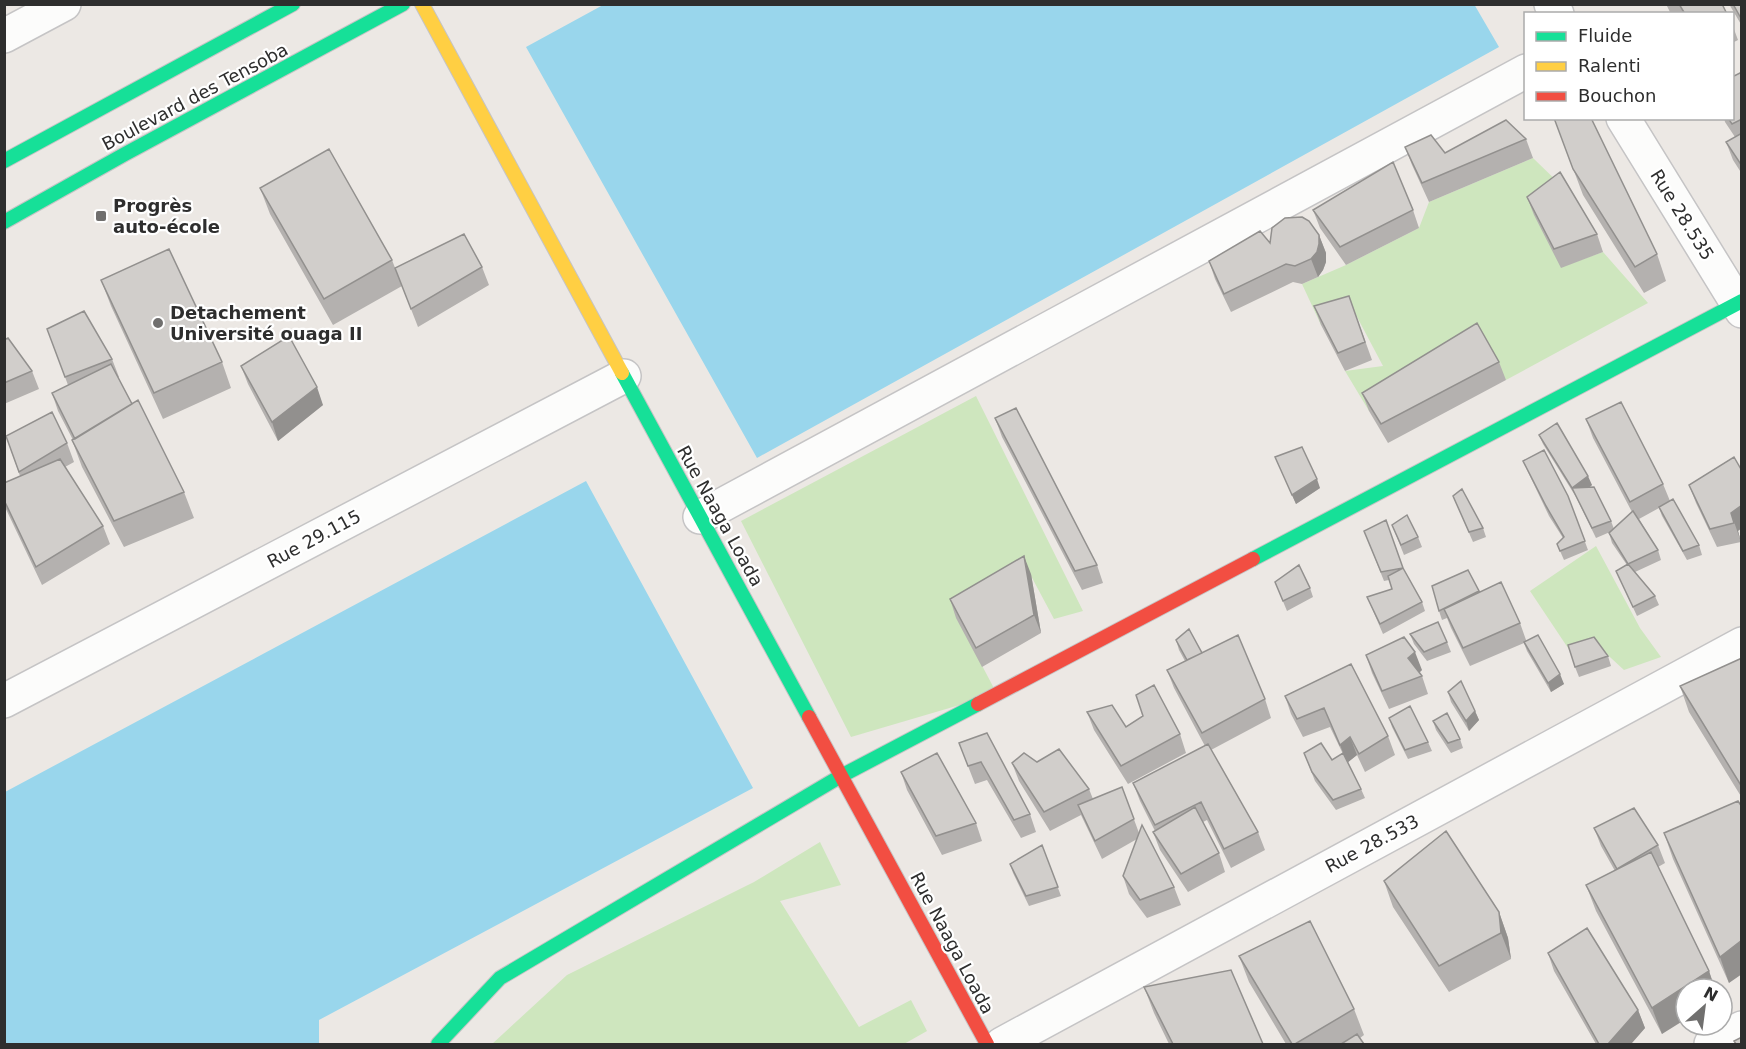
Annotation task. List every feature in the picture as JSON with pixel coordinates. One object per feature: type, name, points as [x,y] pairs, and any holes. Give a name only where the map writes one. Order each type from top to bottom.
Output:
[{"type":"street","points":[[4,36],[64,4]]},
{"type":"street","name":"Boulevard des Tensoba","points":[[4,161],[293,4]]},
{"type":"street","name":"Boulevard des Tensoba","points":[[4,222],[403,4]]},
{"type":"street","name":"Rue Naaga Loada","points":[[422,4],[987,1044]]},
{"type":"street","points":[[700,517],[1524,72]]},
{"type":"street","name":"Rue 28.535","points":[[1624,120],[1740,305]]},
{"type":"street","points":[[438,1044],[500,978],[841,776],[1740,305]]},
{"type":"street","name":"Rue 29.115","points":[[4,701],[624,376]]},
{"type":"street","name":"Rue 28.533","points":[[1002,1044],[1742,644]]},
{"type":"street","points":[[1711,1044],[1742,1028]]},
{"type":"green space","points":[[1533,158],[1566,190],[1561,267],[1603,252],[1648,303],[1506,380],[1483,342],[1369,411],[1345,371],[1383,366],[1356,315],[1321,325],[1302,284],[1346,265],[1419,228],[1429,202]]},
{"type":"green space","points":[[976,396],[1083,611],[1054,619],[1030,574],[957,618],[997,694],[851,737],[741,521]]},
{"type":"green space","points":[[1596,546],[1640,628],[1661,657],[1624,670],[1598,646],[1572,654],[1530,591]]},
{"type":"green space","points":[[820,842],[841,885],[780,901],[859,1027],[911,1000],[927,1031],[904,1044],[492,1044],[567,975],[754,882]]},
{"type":"water","points":[[1474,4],[1499,47],[757,458],[526,47],[603,5]]},
{"type":"water","points":[[586,481],[753,788],[319,1020],[319,1044],[5,1044],[5,792]]},
{"type":"building","points":[[1679,4],[1722,4],[1726,12],[1684,12]]},
{"type":"building","points":[[1733,4],[1742,4],[1742,20]]},
{"type":"building","points":[[1742,72],[1742,119],[1732,124],[1729,120],[1734,120],[1734,76]]},
{"type":"building","points":[[1506,120],[1526,139],[1422,183],[1405,147],[1431,135],[1445,153]]},
{"type":"building","points":[[1555,120],[1592,120],[1657,254],[1635,267],[1573,169]]},
{"type":"building","points":[[1742,133],[1742,166],[1726,142]]},
{"type":"building","points":[[329,149],[392,260],[324,299],[260,188]]},
{"type":"building","points":[[1393,162],[1413,210],[1340,247],[1313,210]]},
{"type":"building","points":[[1560,172],[1597,234],[1554,249],[1527,197]]},
{"type":"building","points":[[1302,217],[1309,221],[1319,235],[1317,252],[1311,259],[1295,266],[1286,264],[1224,294],[1209,261],[1260,231],[1270,243],[1272,228],[1285,218]]},
{"type":"building","points":[[464,234],[482,267],[411,309],[395,268]]},
{"type":"building","points":[[169,249],[222,362],[154,393],[101,280]]},
{"type":"building","points":[[1349,296],[1365,342],[1338,353],[1314,306]]},
{"type":"building","points":[[84,311],[112,359],[65,377],[47,329]]},
{"type":"building","points":[[1477,323],[1499,362],[1381,424],[1362,393]]},
{"type":"building","points":[[289,336],[317,387],[272,422],[241,366]]},
{"type":"building","points":[[8,338],[32,371],[4,383],[4,340]]},
{"type":"building","points":[[111,364],[132,404],[75,439],[52,393]]},
{"type":"building","points":[[138,400],[184,492],[114,521],[72,440]]},
{"type":"building","points":[[1621,402],[1663,484],[1630,502],[1586,419]]},
{"type":"building","points":[[1016,408],[1097,565],[1075,571],[995,418]]},
{"type":"building","points":[[52,412],[67,443],[19,472],[6,436]]},
{"type":"building","points":[[1557,423],[1588,476],[1572,488],[1539,435]]},
{"type":"building","points":[[1302,447],[1317,479],[1292,495],[1275,457]]},
{"type":"building","points":[[1544,450],[1568,496],[1585,541],[1560,551],[1557,544],[1564,537],[1523,461]]},
{"type":"building","points":[[1734,457],[1742,471],[1742,505],[1731,513],[1734,523],[1710,529],[1689,485]]},
{"type":"building","points":[[60,459],[103,526],[36,567],[4,500],[4,483]]},
{"type":"building","points":[[1594,487],[1611,521],[1592,528],[1572,488]]},
{"type":"building","points":[[1462,489],[1483,528],[1469,532],[1453,496]]},
{"type":"building","points":[[1673,499],[1699,545],[1683,551],[1659,507]]},
{"type":"building","points":[[1633,511],[1658,550],[1628,564],[1609,533]]},
{"type":"building","points":[[1407,515],[1418,537],[1401,545],[1392,525]]},
{"type":"building","points":[[1386,520],[1403,568],[1381,572],[1364,531]]},
{"type":"building","points":[[1024,556],[1034,615],[976,648],[950,599]]},
{"type":"building","points":[[1628,564],[1655,596],[1633,607],[1616,571]]},
{"type":"building","points":[[1299,565],[1310,588],[1283,601],[1275,582]]},
{"type":"building","points":[[1403,568],[1422,602],[1380,624],[1367,597],[1392,589],[1388,576]]},
{"type":"building","points":[[1468,570],[1479,591],[1439,611],[1432,586]]},
{"type":"building","points":[[1501,582],[1520,623],[1463,648],[1444,609]]},
{"type":"building","points":[[1438,622],[1447,642],[1424,652],[1410,634]]},
{"type":"building","points":[[1189,629],[1202,653],[1187,660],[1176,640]]},
{"type":"building","points":[[1238,635],[1265,699],[1202,733],[1167,670]]},
{"type":"building","points":[[1538,635],[1560,674],[1548,683],[1524,642]]},
{"type":"building","points":[[1404,637],[1415,652],[1408,658],[1422,676],[1382,691],[1366,655]]},
{"type":"building","points":[[1594,637],[1608,656],[1575,667],[1568,645]]},
{"type":"building","points":[[1742,658],[1742,787],[1680,686]]},
{"type":"building","points":[[1351,664],[1388,736],[1359,754],[1350,737],[1340,745],[1324,708],[1297,719],[1285,696]]},
{"type":"building","points":[[1461,681],[1475,711],[1466,721],[1448,692]]},
{"type":"building","points":[[1154,685],[1180,734],[1121,766],[1087,712],[1112,705],[1126,727],[1143,716],[1136,695]]},
{"type":"building","points":[[1410,706],[1428,742],[1405,750],[1389,718]]},
{"type":"building","points":[[1447,713],[1460,739],[1448,743],[1433,721]]},
{"type":"building","points":[[987,733],[1030,814],[1014,820],[981,762],[968,766],[959,743]]},
{"type":"building","points":[[1321,743],[1332,760],[1343,753],[1361,789],[1333,800],[1312,772],[1304,753]]},
{"type":"building","points":[[1208,744],[1258,832],[1224,849],[1201,802],[1155,825],[1133,783]]},
{"type":"building","points":[[1059,749],[1089,789],[1044,812],[1012,763],[1024,753],[1037,762]]},
{"type":"building","points":[[937,753],[976,823],[936,836],[901,772]]},
{"type":"building","points":[[1122,787],[1134,819],[1095,841],[1078,805]]},
{"type":"building","points":[[1738,801],[1742,807],[1742,940],[1720,957],[1664,833]]},
{"type":"building","points":[[1195,807],[1219,853],[1181,874],[1153,832]]},
{"type":"building","points":[[1634,808],[1658,845],[1617,869],[1594,828]]},
{"type":"building","points":[[1142,825],[1174,887],[1140,900],[1123,876]]},
{"type":"building","points":[[1446,831],[1499,912],[1501,933],[1439,966],[1384,881]]},
{"type":"building","points":[[1042,845],[1058,887],[1026,896],[1010,864]]},
{"type":"building","points":[[1651,852],[1709,971],[1700,977],[1674,977],[1674,994],[1652,1008],[1586,885]]},
{"type":"building","points":[[1310,921],[1354,1009],[1292,1044],[1239,956]]},
{"type":"building","points":[[1587,928],[1638,1010],[1608,1044],[1599,1044],[1548,953]]},
{"type":"building","points":[[1231,970],[1263,1044],[1173,1044],[1144,987]]},
{"type":"building","points":[[1357,1034],[1364,1044],[1341,1044]]},
{"type":"building","points":[[1742,1037],[1742,1044],[1736,1044],[1734,1041]]},
{"type":"traffic: fast","points":[[4,161],[293,4]]},
{"type":"traffic: fast","points":[[4,222],[403,4]]},
{"type":"traffic: fast","points":[[1253,559],[1742,301]]},
{"type":"traffic: fast","points":[[622,373],[809,717]]},
{"type":"traffic: fast","points":[[438,1044],[500,978],[841,776],[978,704]]},
{"type":"traffic: slow","points":[[422,4],[622,373]]},
{"type":"traffic: jam","points":[[978,704],[1253,559]]},
{"type":"traffic: jam","points":[[809,717],[987,1044]]},
{"type":"place","name":"Progrès auto-école","points":[[101,216]]},
{"type":"place","name":"Detachement Université ouaga II","points":[[158,323]]}]
